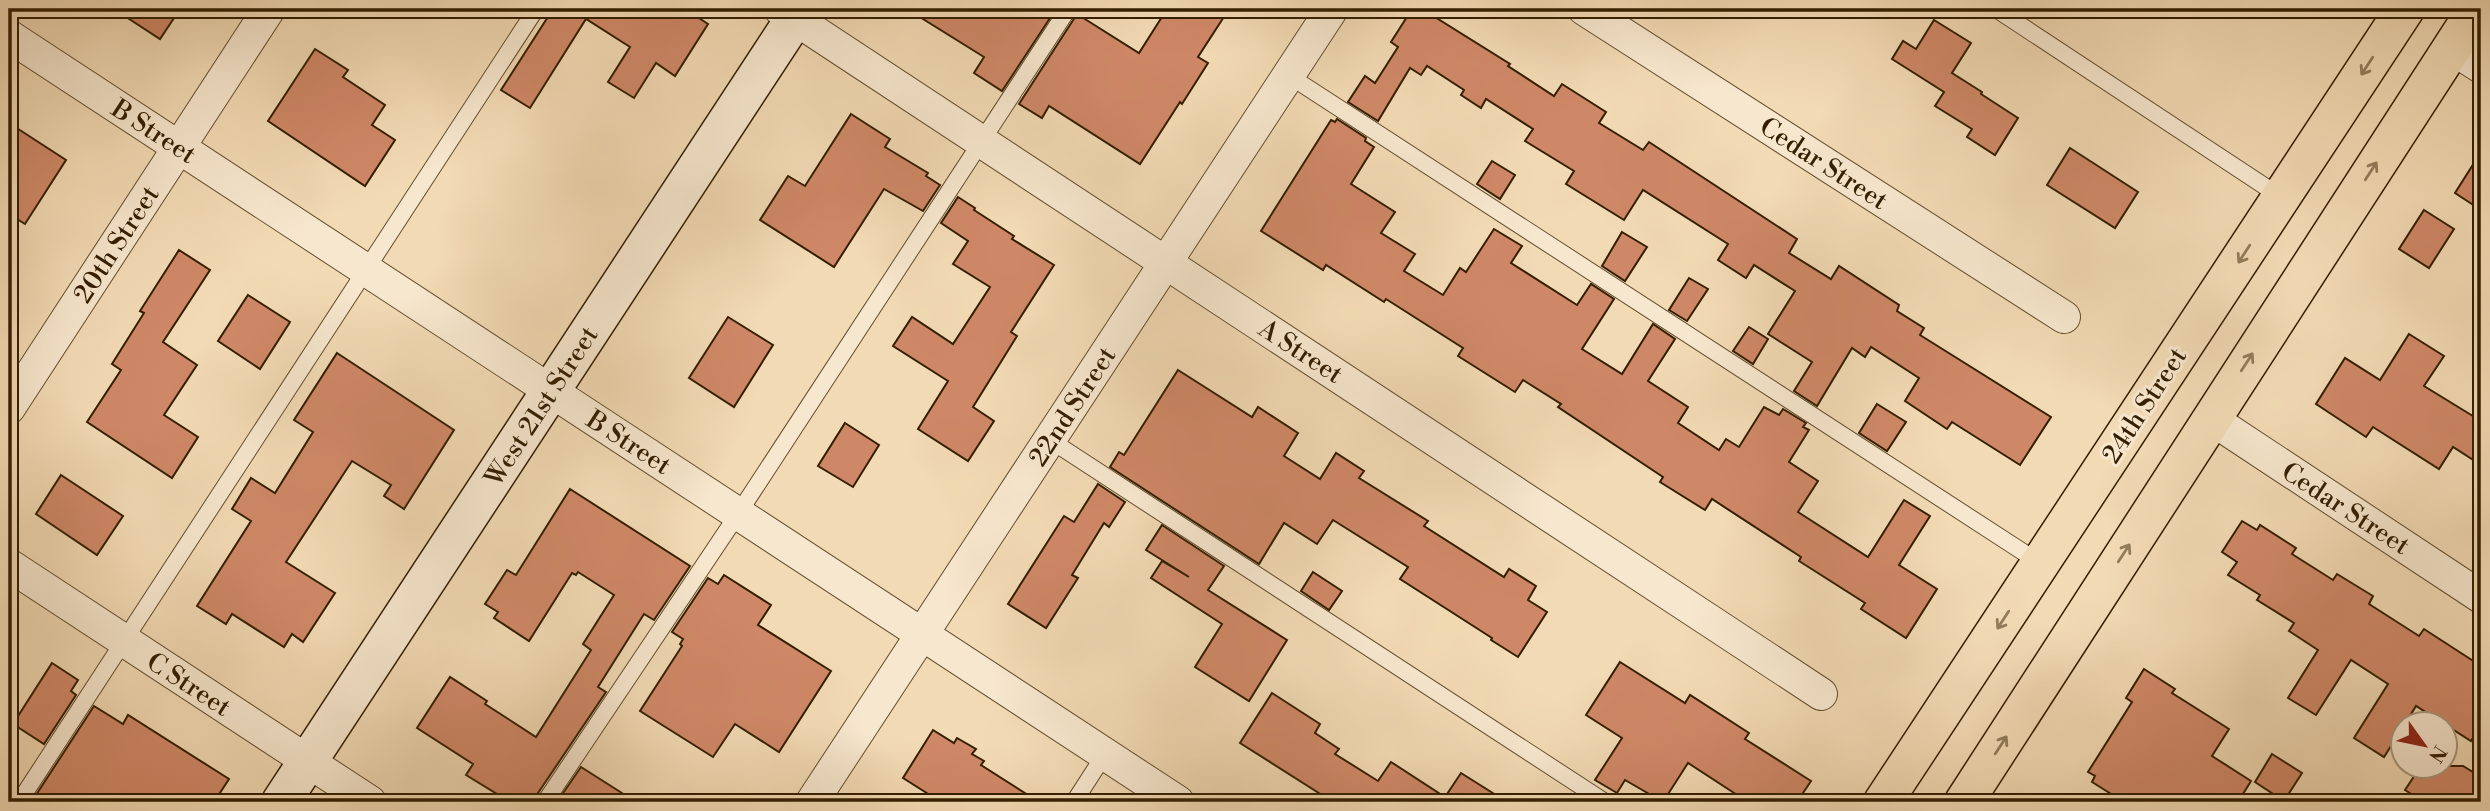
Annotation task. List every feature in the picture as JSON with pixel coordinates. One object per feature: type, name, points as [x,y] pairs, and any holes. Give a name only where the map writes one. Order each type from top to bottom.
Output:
[{"type":"main road","name":"24th Street","points":[[1883,802],[2405,9]]},
{"type":"main road","points":[[1968,801],[2210,418],[2466,57],[2477,9]]},
{"type":"street","name":"20th Street","points":[[9,408],[269,9]]},
{"type":"street","name":"22nd Street","points":[[812,802],[1332,9]]},
{"type":"street","name":"Cedar Street","points":[[1584,9],[2064,317]]},
{"type":"street","name":"A Street","points":[[792,12],[982,141],[1821,694]]},
{"type":"street","name":"West 21st Street","points":[[281,802],[551,391],[792,12]]},
{"type":"street","name":"B Street","points":[[9,36],[1178,802]]},
{"type":"street","name":"Cedar Street","points":[[2210,418],[2481,597]]},
{"type":"street","name":"C Street","points":[[9,565],[370,802]]},
{"type":"lane","points":[[19,802],[536,9]]},
{"type":"lane","points":[[545,802],[738,514],[1068,9]]},
{"type":"lane","points":[[1996,9],[2281,197]]},
{"type":"lane","points":[[1288,75],[2040,563]]},
{"type":"lane","points":[[1050,440],[1605,802]]},
{"type":"lane","points":[[1074,802],[1105,754]]},
{"type":"building","points":[[114,9],[180,9],[160,39]]},
{"type":"building","points":[[553,9],[617,9],[630,16],[634,9],[685,9],[708,24],[675,76],[656,63],[634,98],[608,82],[630,47],[586,19],[530,108],[501,90]]},
{"type":"building","points":[[907,9],[1056,9],[1002,91],[974,73],[984,57]]},
{"type":"building","points":[[1167,9],[1229,9],[1198,57],[1208,63],[1140,164],[1049,106],[1042,118],[1019,104],[1077,14],[1139,53]]},
{"type":"building","points":[[1412,9],[1422,9],[1510,64],[1508,66],[1554,96],[1562,84],[1606,112],[1599,123],[1643,150],[1649,142],[1797,239],[1789,253],[1831,279],[1839,266],[1899,305],[1897,311],[1924,328],[1920,335],[2051,417],[2020,465],[1952,422],[1947,429],[1905,401],[1919,378],[1871,347],[1865,357],[1852,348],[1817,406],[1794,391],[1812,362],[1768,334],[1795,291],[1754,265],[1746,278],[1718,260],[1728,244],[1643,190],[1624,220],[1566,184],[1574,171],[1525,141],[1533,129],[1486,99],[1481,108],[1461,95],[1464,90],[1427,66],[1421,75],[1410,68],[1378,121],[1348,102],[1365,76],[1375,83],[1398,47],[1391,42]]},
{"type":"building","points":[[1934,20],[1971,43],[1952,73],[2018,118],[1995,155],[1967,137],[1972,129],[1935,106],[1944,92],[1892,59],[1903,41],[1916,49]]},
{"type":"building","points":[[315,49],[348,70],[343,77],[385,105],[372,125],[395,140],[365,186],[268,121]]},
{"type":"building","points":[[851,114],[890,139],[885,147],[928,173],[926,176],[940,185],[923,211],[884,189],[834,267],[760,220],[788,176],[805,186]]},
{"type":"building","points":[[1337,119],[1366,138],[1365,141],[1374,147],[1351,184],[1395,212],[1381,233],[1415,254],[1404,271],[1443,295],[1460,268],[1466,272],[1494,229],[1522,246],[1511,263],[1577,305],[1591,284],[1614,299],[1582,349],[1622,374],[1653,324],[1675,339],[1648,381],[1688,407],[1678,423],[1719,450],[1726,439],[1739,447],[1764,407],[1779,415],[1783,409],[1806,423],[1803,427],[1809,430],[1789,462],[1818,481],[1798,512],[1868,557],[1904,500],[1930,516],[1899,565],[1937,589],[1906,638],[1861,609],[1865,603],[1799,561],[1801,557],[1712,499],[1705,510],[1660,482],[1663,477],[1558,407],[1561,404],[1523,380],[1515,392],[1458,356],[1463,348],[1386,299],[1384,302],[1326,265],[1323,270],[1261,231],[1331,120],[1335,122]]},
{"type":"building","points":[[9,123],[66,160],[25,224],[9,214]]},
{"type":"building","points":[[2070,148],[2138,192],[2115,228],[2047,185]]},
{"type":"building","points":[[2481,152],[2481,210],[2455,193]]},
{"type":"building","points":[[1492,161],[1515,175],[1500,199],[1477,184]]},
{"type":"building","points":[[958,197],[1014,236],[1012,239],[1054,265],[1011,332],[1017,336],[973,407],[994,421],[968,461],[918,429],[948,381],[893,346],[912,317],[953,344],[990,287],[953,264],[968,241],[941,223]]},
{"type":"building","points":[[2424,210],[2454,229],[2429,268],[2399,249]]},
{"type":"building","points":[[1622,232],[1647,247],[1625,281],[1602,266]]},
{"type":"building","points":[[179,250],[210,270],[163,342],[197,365],[164,415],[198,437],[172,478],[87,422],[121,370],[112,364],[144,313],[140,311]]},
{"type":"building","points":[[1689,278],[1708,289],[1687,321],[1669,310]]},
{"type":"building","points":[[248,295],[290,322],[260,369],[218,341]]},
{"type":"building","points":[[728,317],[773,345],[734,407],[689,378]]},
{"type":"building","points":[[1749,327],[1768,339],[1753,364],[1733,351]]},
{"type":"building","points":[[2409,334],[2444,356],[2424,386],[2481,421],[2481,465],[2453,447],[2439,469],[2373,427],[2366,437],[2316,404],[2345,358],[2380,380]]},
{"type":"building","points":[[337,353],[454,430],[404,509],[384,496],[391,485],[352,461],[286,562],[335,593],[303,642],[292,634],[284,647],[232,614],[226,624],[197,606],[251,521],[232,509],[251,478],[275,493],[313,432],[294,420]]},
{"type":"building","points":[[1178,370],[1252,417],[1258,407],[1298,433],[1284,456],[1320,479],[1336,453],[1364,471],[1359,478],[1428,521],[1424,526],[1504,577],[1509,569],[1536,586],[1528,600],[1547,612],[1518,657],[1400,579],[1408,567],[1333,520],[1317,544],[1284,523],[1259,564],[1110,467],[1119,452],[1124,455]]},
{"type":"building","points":[[1877,404],[1906,422],[1887,451],[1859,433]]},
{"type":"building","points":[[845,423],[879,445],[853,487],[818,466]]},
{"type":"building","points":[[61,475],[123,516],[97,555],[36,514]]},
{"type":"building","points":[[1098,484],[1125,502],[1109,527],[1104,523],[1072,575],[1078,578],[1046,628],[1008,604],[1064,516],[1074,522]]},
{"type":"building","points":[[570,489],[690,566],[654,620],[644,614],[598,687],[606,692],[536,796],[535,802],[510,802],[466,775],[473,764],[417,728],[450,677],[487,701],[485,704],[536,737],[591,650],[583,644],[614,595],[578,572],[576,575],[572,573],[529,641],[494,618],[498,612],[485,604],[507,570],[516,575]]},
{"type":"building","points":[[2242,521],[2257,530],[2260,525],[2296,548],[2292,554],[2333,580],[2337,574],[2373,596],[2369,604],[2419,636],[2424,629],[2481,666],[2481,725],[2471,741],[2458,733],[2458,710],[2422,710],[2416,706],[2414,710],[2388,710],[2388,751],[2384,757],[2354,738],[2388,684],[2351,660],[2316,715],[2288,698],[2318,650],[2289,631],[2294,623],[2257,600],[2260,595],[2228,575],[2237,562],[2222,552]]},
{"type":"building","points":[[1162,525],[1224,566],[1208,590],[1287,640],[1249,701],[1195,667],[1222,624],[1151,578],[1162,561],[1189,577],[1146,550]]},
{"type":"building","points":[[1313,572],[1342,591],[1329,610],[1301,591]]},
{"type":"building","points":[[724,575],[771,605],[758,625],[831,671],[779,752],[735,724],[713,757],[640,711],[682,646],[680,644],[683,639],[672,632],[708,578],[718,584]]},
{"type":"building","points":[[1620,662],[1685,703],[1690,695],[1749,733],[1745,739],[1811,781],[1797,802],[1748,802],[1688,763],[1663,802],[1625,780],[1617,793],[1595,780],[1622,738],[1586,715]]},
{"type":"building","points":[[52,663],[78,680],[71,691],[76,695],[44,744],[13,724]]},
{"type":"building","points":[[2144,669],[2175,689],[2172,693],[2229,729],[2212,756],[2251,781],[2238,802],[2124,802],[2092,782],[2095,776],[2088,772],[2132,702],[2126,698]]},
{"type":"building","points":[[1272,693],[1320,724],[1315,733],[1339,749],[1335,754],[1378,781],[1391,762],[1445,797],[1461,773],[1507,802],[1333,802],[1240,743]]},
{"type":"building","points":[[94,706],[123,724],[128,715],[229,779],[214,802],[47,802],[36,795]]},
{"type":"building","points":[[933,730],[954,743],[957,738],[976,749],[972,754],[984,761],[981,765],[1039,802],[941,802],[903,778]]},
{"type":"building","points":[[2272,754],[2302,773],[2284,801],[2255,782]]},
{"type":"building","points":[[2458,766],[2463,766],[2481,777],[2481,802],[2424,802],[2405,790],[2412,780],[2458,780]]},
{"type":"building","points":[[581,767],[636,802],[557,802]]}]
